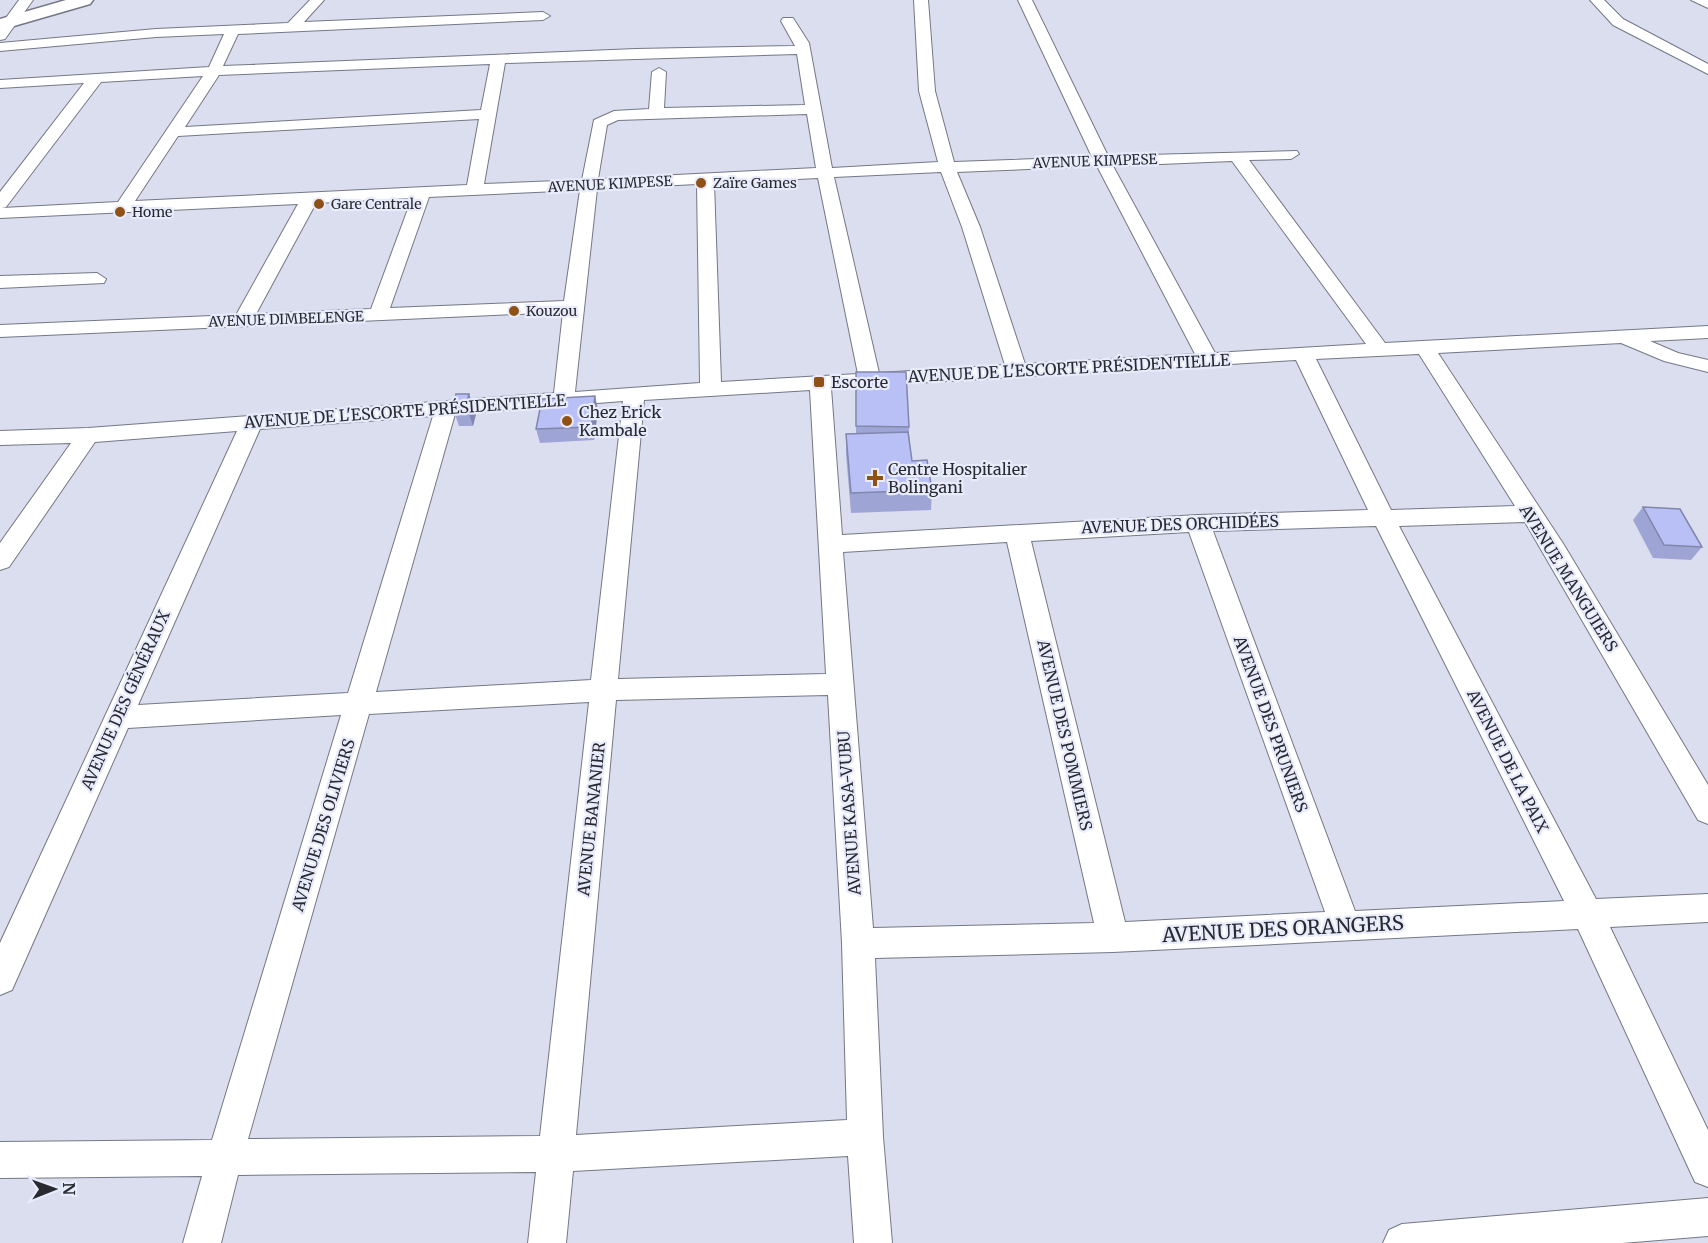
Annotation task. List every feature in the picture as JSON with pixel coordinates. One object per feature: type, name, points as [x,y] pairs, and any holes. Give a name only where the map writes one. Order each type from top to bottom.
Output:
[{"type":"main road","points":[[3,28],[84,0]]},
{"type":"street","points":[[293,26],[317,0]]},
{"type":"street","points":[[921,0],[927,91],[947,167],[972,227],[1017,372]]},
{"type":"street","points":[[1025,0],[1102,160],[1208,359]]},
{"type":"street","points":[[1597,0],[1618,22],[1708,70]]},
{"type":"street","points":[[1698,0],[1708,4]]},
{"type":"street","points":[[3,28],[26,1]]},
{"type":"street","points":[[8,2],[26,1]]},
{"type":"street","points":[[0,46],[233,29],[543,16]]},
{"type":"street","points":[[788,21],[802,50],[825,173],[870,380]]},
{"type":"street","points":[[123,207],[214,71],[233,29]]},
{"type":"street","points":[[0,84],[214,71],[636,53],[802,50]]},
{"type":"street","points":[[474,191],[498,60]]},
{"type":"street","points":[[656,114],[658,72]]},
{"type":"street","points":[[0,203],[97,77]]},
{"type":"street","points":[[564,399],[572,306],[588,185],[600,123],[614,116],[813,109]]},
{"type":"street","points":[[172,132],[488,114]]},
{"type":"street","name":"AVENUE KIMPESE","points":[[0,213],[947,167],[1291,154]]},
{"type":"street","points":[[1237,156],[1380,350]]},
{"type":"street","points":[[705,180],[711,389]]},
{"type":"street","points":[[378,315],[422,194]]},
{"type":"street","points":[[243,320],[309,199]]},
{"type":"street","points":[[0,282],[97,279]]},
{"type":"street","name":"AVENUE DIMBELENGE","points":[[0,331],[572,306]]},
{"type":"street","name":"AVENUE DE L'ESCORTE PRÉSIDENTIELLE","points":[[0,438],[88,435],[711,389],[1708,332]]},
{"type":"street","points":[[1623,337],[1671,357],[1708,366]]},
{"type":"street","name":"AVENUE MANGUIERS","points":[[1425,348],[1561,561],[1708,811]]},
{"type":"street","name":"AVENUE DE LA PAIX","points":[[1304,355],[1383,517],[1588,916],[1708,1169]]},
{"type":"street","name":"AVENUE KASA-VUBU","points":[[820,384],[858,943],[865,1137],[873,1243]]},
{"type":"street","name":"AVENUE BANANIER","points":[[547,1243],[634,394]]},
{"type":"street","name":"AVENUE DES OLIVIERS","points":[[202,1243],[225,1157],[446,407]]},
{"type":"street","name":"AVENUE DES GÉNÉRAUX","points":[[0,979],[252,422]]},
{"type":"street","points":[[0,561],[88,435]]},
{"type":"street","name":"AVENUE DES ORCHIDÉES","points":[[830,544],[1198,523],[1530,514]]},
{"type":"street","name":"AVENUE DES PRUNIERS","points":[[1198,523],[1345,925]]},
{"type":"street","name":"AVENUE DES POMMIERS","points":[[1017,532],[1113,937]]},
{"type":"street","points":[[118,717],[604,690],[840,684]]},
{"type":"street","name":"AVENUE DES ORANGERS","points":[[858,943],[1113,937],[1588,916],[1708,908]]},
{"type":"street","points":[[0,1160],[556,1154],[865,1137]]},
{"type":"street","points":[[1402,1243],[1708,1217]]},
{"type":"building","points":[[856,372],[906,372],[909,427],[856,426]]},
{"type":"building","points":[[456,394],[469,394],[466,405],[452,406]]},
{"type":"building","points":[[595,396],[591,427],[536,429],[542,399]]},
{"type":"building","points":[[908,432],[912,461],[927,460],[932,490],[851,493],[846,434]]},
{"type":"building","points":[[1643,507],[1680,509],[1702,547],[1664,545]]},
{"type":"place","name":"Zaïre Games","points":[[701,183]]},
{"type":"place","name":"Gare Centrale","points":[[319,204]]},
{"type":"place","name":"Home","points":[[120,212]]},
{"type":"place","name":"Kouzou","points":[[514,311]]},
{"type":"place","name":"Escorte","points":[[819,382]]},
{"type":"place","name":"Chez Erick Kambale","points":[[567,421]]},
{"type":"place","name":"Centre Hospitalier Bolingani","points":[[875,478]]}]
